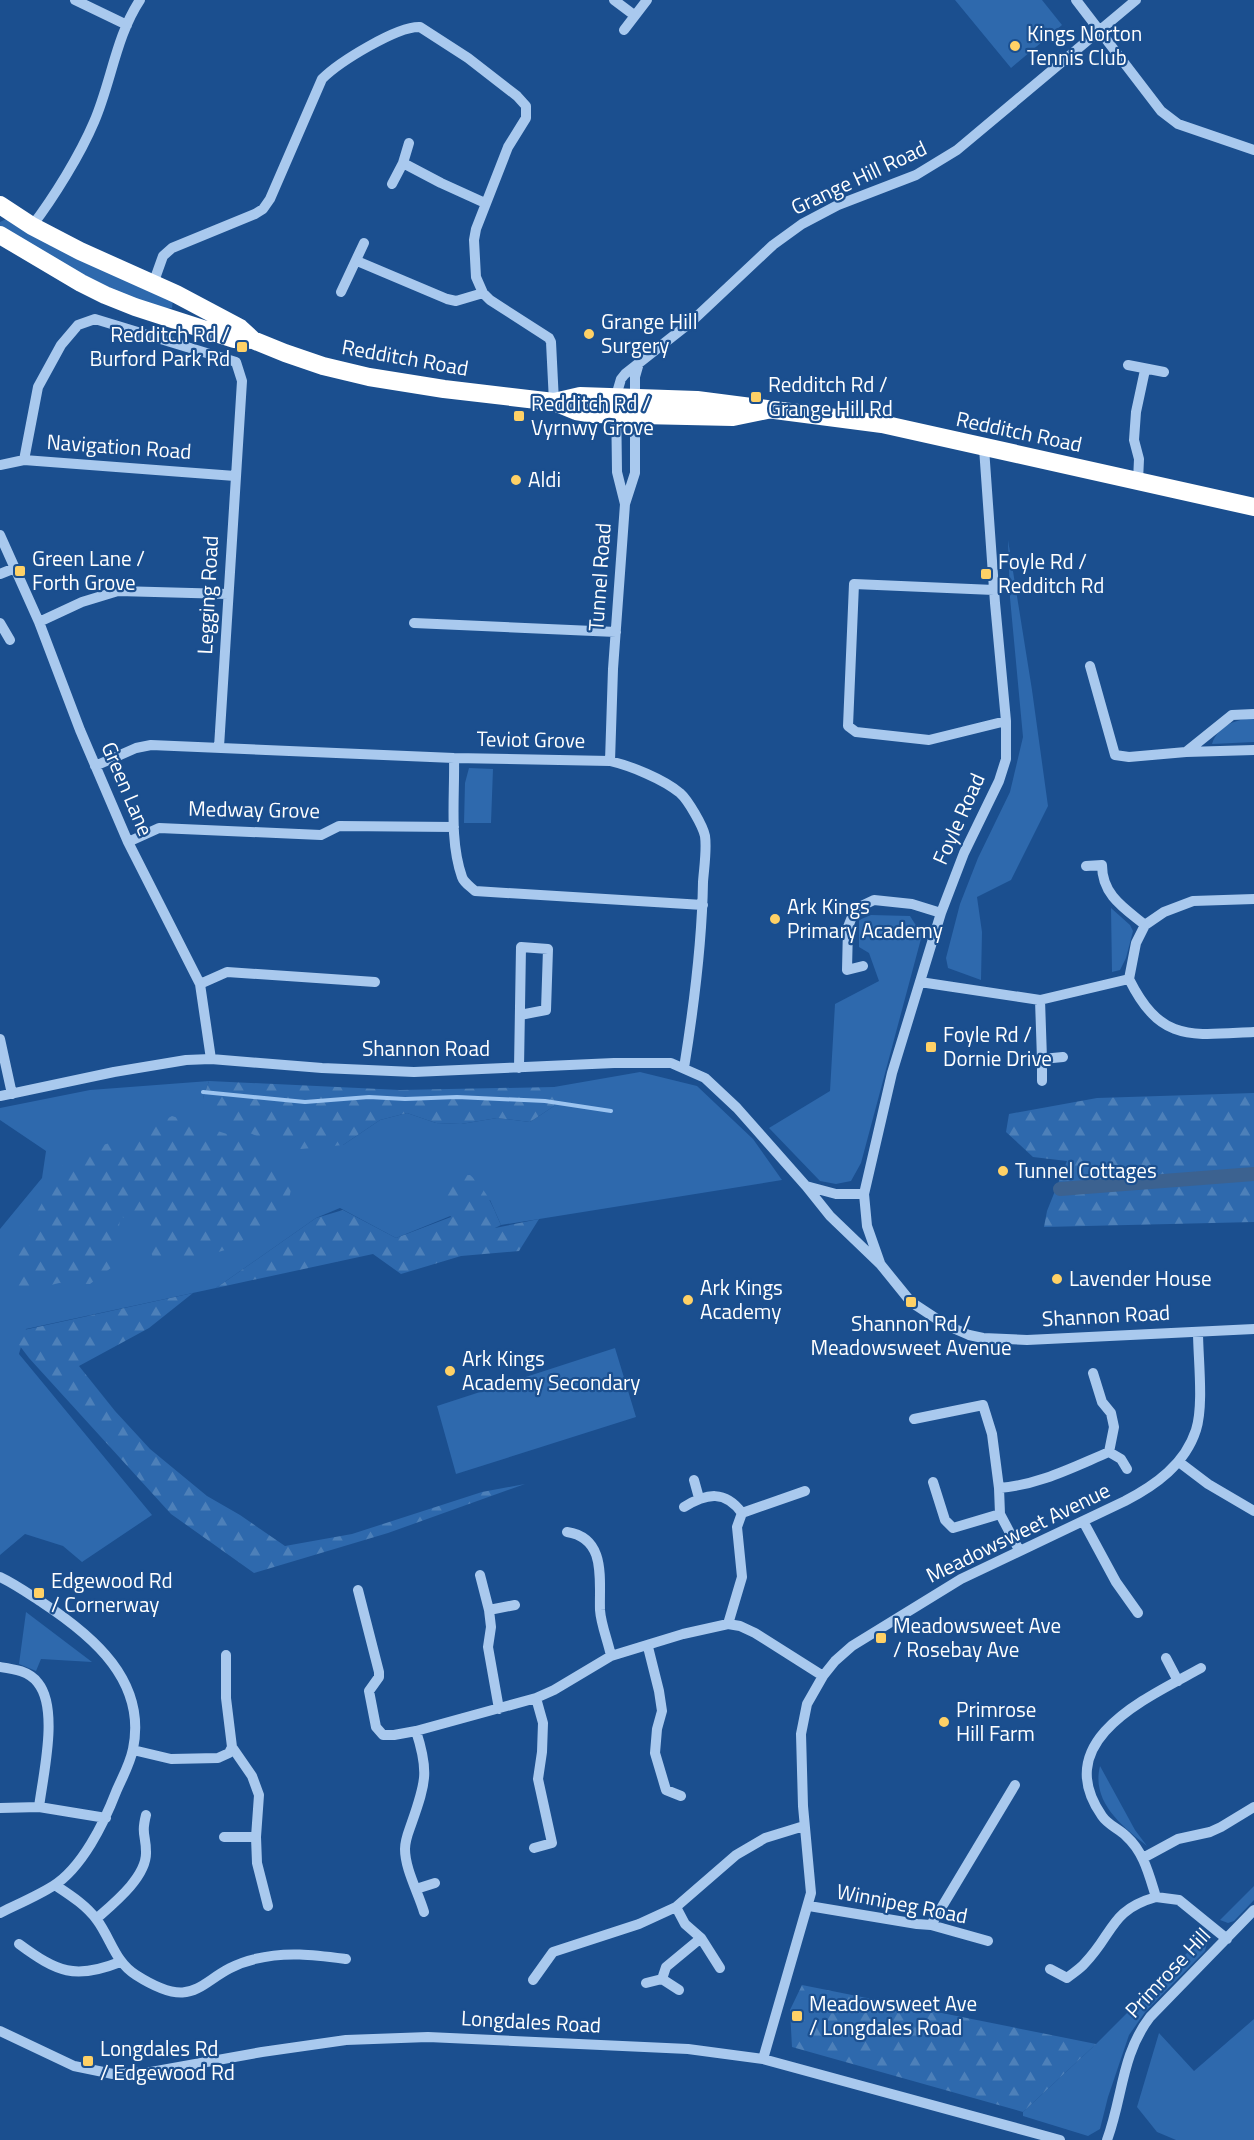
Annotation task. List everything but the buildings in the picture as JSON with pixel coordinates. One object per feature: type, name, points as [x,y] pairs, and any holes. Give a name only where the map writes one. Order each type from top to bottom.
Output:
[{"type":"highway","name":"Redditch Road","points":[[0,207],[80,251],[176,294],[240,328],[253,340]]},
{"type":"highway","name":"Redditch Road","points":[[0,235],[81,284],[135,307],[166,315],[234,339],[253,340],[323,366],[369,377],[444,389],[554,402],[576,411],[615,415],[636,407]]},
{"type":"highway","points":[[166,315],[177,308],[176,294]]},
{"type":"highway","name":"Redditch Road","points":[[554,402],[579,396],[616,396],[636,407],[733,417],[772,409],[882,424],[1254,507]]},
{"type":"street","points":[[75,0],[127,25]]},
{"type":"street","points":[[33,226],[94,122],[127,25],[140,0]]},
{"type":"street","points":[[614,0],[634,15]]},
{"type":"street","points":[[624,30],[647,0]]},
{"type":"street","points":[[1076,0],[1161,111],[1178,124],[1254,150]]},
{"type":"street","name":"Grange Hill Road","points":[[616,396],[621,379],[691,322],[773,245],[802,224],[838,205],[916,175],[957,150],[1136,0]]},
{"type":"street","points":[[153,284],[163,256],[172,248],[263,209],[270,199],[322,79],[332,69],[364,49],[404,30],[420,27],[468,58],[526,106],[526,118],[507,147],[476,229],[474,240],[476,277],[483,293],[490,300],[549,338],[554,402]]},
{"type":"street","points":[[392,184],[410,143]]},
{"type":"street","points":[[403,163],[485,202]]},
{"type":"street","points":[[341,292],[364,243]]},
{"type":"street","points":[[357,261],[447,299],[456,301],[483,293]]},
{"type":"street","name":"Legging Road","points":[[24,460],[38,387],[61,345],[78,325],[94,320],[236,362],[242,381],[219,747]]},
{"type":"street","points":[[625,504],[635,473],[635,376],[639,363]]},
{"type":"street","points":[[1128,365],[1164,372]]},
{"type":"street","points":[[1138,481],[1139,459],[1134,440],[1136,412],[1145,370]]},
{"type":"street","name":"Tunnel Road","points":[[610,761],[613,669],[625,504],[617,472],[616,396]]},
{"type":"street","name":"Foyle Road","points":[[881,1265],[867,1226],[864,1194],[892,1073],[941,914],[964,853],[999,781],[1006,759],[1006,721],[984,448]]},
{"type":"street","name":"Navigation Road","points":[[0,465],[24,460],[235,476]]},
{"type":"street","name":"Green Lane","points":[[0,535],[39,622],[95,766],[128,842],[200,984],[211,1059]]},
{"type":"street","points":[[0,574],[15,568]]},
{"type":"street","points":[[994,590],[854,584],[848,726],[856,732],[929,740],[1006,721]]},
{"type":"street","points":[[39,622],[82,602],[118,591],[228,594]]},
{"type":"street","points":[[0,623],[10,639]]},
{"type":"street","points":[[414,623],[616,632]]},
{"type":"street","points":[[1090,666],[1115,755],[1129,757],[1185,752],[1254,750]]},
{"type":"street","points":[[1185,752],[1232,715],[1254,714]]},
{"type":"street","name":"Teviot Grove","points":[[95,766],[136,748],[151,745],[219,747],[454,758],[610,761],[665,783],[682,794],[705,836],[703,905],[696,992],[684,1068]]},
{"type":"street","points":[[454,758],[454,827],[463,880],[475,891],[703,905]]},
{"type":"street","name":"Medway Grove","points":[[128,842],[159,828],[321,835],[339,826],[454,827]]},
{"type":"street","points":[[1086,866],[1102,865],[1102,878],[1116,901],[1145,925]]},
{"type":"street","points":[[1254,899],[1193,901],[1164,912],[1145,925],[1136,943],[1129,979],[1138,998],[1154,1017],[1177,1032],[1206,1035],[1254,1032]]},
{"type":"street","points":[[862,966],[847,970],[848,927],[855,909],[874,900],[912,904],[941,914]]},
{"type":"street","points":[[519,1068],[521,947],[548,950],[546,1010],[520,1015]]},
{"type":"street","points":[[200,984],[227,972],[375,982]]},
{"type":"street","points":[[920,982],[1040,1000],[1129,979]]},
{"type":"street","points":[[1040,1000],[1042,1081]]},
{"type":"street","points":[[0,1038],[12,1094]]},
{"type":"street","points":[[1042,1059],[1063,1057]]},
{"type":"street","name":"Shannon Road","points":[[0,1096],[114,1072],[186,1060],[211,1059],[322,1068],[414,1072],[614,1063],[671,1063],[705,1078],[737,1108],[830,1216],[881,1265],[911,1302],[946,1325],[969,1335],[996,1340],[1254,1329]]},
{"type":"street","points":[[806,1186],[836,1194],[864,1194]]},
{"type":"street","points":[[827,1192],[830,1216]]},
{"type":"street","points":[[844,1231],[867,1226]]},
{"type":"street","name":"Meadowsweet Avenue","points":[[763,2059],[809,1906],[811,1893],[801,1774],[803,1719],[807,1704],[823,1676],[852,1646],[961,1579],[1147,1490],[1179,1462],[1197,1429],[1200,1403],[1198,1332]]},
{"type":"street","points":[[1093,1373],[1102,1401],[1111,1413],[1114,1427],[1109,1452]]},
{"type":"street","points":[[914,1419],[983,1405],[992,1434],[1000,1514],[1019,1550]]},
{"type":"street","points":[[1109,1452],[1121,1459],[1127,1469]]},
{"type":"street","points":[[999,1488],[1017,1487],[1055,1476],[1109,1452]]},
{"type":"street","points":[[1179,1462],[1208,1484],[1254,1511]]},
{"type":"street","points":[[694,1479],[699,1498]]},
{"type":"street","points":[[933,1482],[945,1520],[953,1528],[1000,1514]]},
{"type":"street","points":[[742,1513],[804,1491]]},
{"type":"street","points":[[684,1507],[699,1498],[726,1497],[735,1503],[742,1513]]},
{"type":"street","points":[[728,1624],[742,1578],[737,1527],[742,1513]]},
{"type":"street","points":[[1083,1521],[1116,1582],[1138,1613]]},
{"type":"street","points":[[567,1532],[591,1542],[598,1557],[601,1584],[600,1612],[612,1656]]},
{"type":"street","points":[[480,1575],[489,1610],[491,1627],[488,1647],[499,1708]]},
{"type":"street","points":[[0,1577],[57,1613],[90,1637],[106,1653],[118,1673],[133,1710],[135,1729],[133,1750],[106,1818],[76,1864],[55,1885],[0,1913]]},
{"type":"street","points":[[358,1590],[379,1672],[379,1677],[369,1692],[376,1727],[383,1735],[416,1731],[536,1698],[612,1656],[648,1647],[683,1634],[728,1624],[740,1626],[755,1633],[823,1676]]},
{"type":"street","points":[[489,1610],[515,1605]]},
{"type":"street","points":[[648,1647],[662,1711],[657,1729],[655,1753],[666,1790],[681,1796]]},
{"type":"street","points":[[226,1654],[226,1698],[232,1747],[252,1776],[259,1795],[256,1863],[268,1906]]},
{"type":"street","points":[[1166,1658],[1178,1681]]},
{"type":"street","points":[[0,1667],[26,1673],[39,1683],[46,1701],[48,1740],[39,1807]]},
{"type":"street","points":[[1156,1897],[1143,1858],[1126,1835],[1109,1824],[1103,1817],[1090,1796],[1085,1767],[1094,1745],[1109,1726],[1136,1704],[1202,1668]]},
{"type":"street","points":[[534,1848],[552,1843],[538,1779],[543,1723],[536,1698]]},
{"type":"street","points":[[416,1731],[424,1755],[426,1773],[406,1836],[405,1850],[424,1912]]},
{"type":"street","points":[[133,1750],[171,1759],[218,1758],[229,1753],[232,1747]]},
{"type":"street","points":[[931,1925],[1015,1785]]},
{"type":"street","points":[[0,1808],[39,1807],[106,1818]]},
{"type":"street","points":[[1143,1858],[1178,1839],[1210,1832],[1221,1827],[1254,1807]]},
{"type":"street","points":[[96,1919],[126,1892],[140,1872],[147,1854],[142,1831],[146,1815]]},
{"type":"street","points":[[533,1980],[553,1952],[639,1924],[676,1907],[736,1855],[765,1838],[804,1826]]},
{"type":"street","points":[[224,1837],[256,1836]]},
{"type":"street","points":[[416,1889],[435,1883]]},
{"type":"street","points":[[55,1885],[76,1900],[96,1919],[120,1962],[134,1974],[159,1988],[174,1993],[196,1990],[227,1968],[254,1959],[282,1954],[346,1959]]},
{"type":"street","points":[[1050,1969],[1067,1978],[1084,1965],[1119,1916],[1140,1901],[1156,1897],[1179,1900],[1227,1939]]},
{"type":"street","name":"Winnipeg Road","points":[[809,1906],[931,1925],[987,1941]]},
{"type":"street","points":[[676,1907],[685,1924],[700,1938],[720,1968]]},
{"type":"street","name":"Primrose Hill","points":[[1107,2140],[1125,2065],[1138,2032],[1254,1911]]},
{"type":"street","points":[[662,1979],[666,1967],[700,1938]]},
{"type":"street","points":[[19,1944],[37,1957],[67,1971],[83,1973],[100,1971],[120,1962]]},
{"type":"street","points":[[646,1983],[662,1979],[679,1990]]},
{"type":"street","name":"Longdales Road","points":[[0,2031],[74,2066],[113,2074],[151,2072],[346,2040],[428,2037],[688,2049],[763,2059],[1020,2135],[1060,2140]]},
{"type":"green space","name":"Kings Norton Tennis Club","points":[[955,0],[1042,0],[1062,25],[1011,68]]},
{"type":"green space","points":[[6,219],[173,299],[172,308],[164,309],[100,286],[0,231],[0,222]]},
{"type":"green space","points":[[1008,540],[1048,806],[1011,880],[977,897],[982,932],[981,980],[948,968],[946,958],[960,904],[978,858],[1010,792],[1023,737],[1010,598]]},
{"type":"green space","points":[[1254,718],[1254,742],[1212,744],[1219,732],[1229,724]]},
{"type":"green space","points":[[469,768],[493,769],[491,823],[464,823],[465,783]]},
{"type":"green space","points":[[1111,908],[1130,925],[1133,931],[1126,958],[1120,970],[1112,972]]},
{"type":"green space","points":[[871,915],[910,916],[922,935],[861,1163],[851,1181],[836,1184],[820,1181],[769,1128],[830,1091],[835,1004],[879,981],[869,953],[859,947],[859,920]]},
{"type":"green space","points":[[640,1072],[697,1086],[753,1139],[782,1180],[501,1225],[490,1200],[396,1238],[340,1208],[316,1218],[216,1288],[26,1329],[19,1354],[152,1515],[82,1562],[63,1546],[25,1534],[0,1555],[0,1229],[42,1178],[46,1151],[0,1120],[0,1108],[90,1090],[209,1081],[203,1098],[343,1145],[380,1120],[407,1113],[436,1123],[461,1124],[497,1118],[530,1122],[554,1106],[554,1087]]},
{"type":"green space","points":[[209,1081],[400,1090],[554,1087],[554,1106],[530,1122],[497,1118],[461,1124],[436,1123],[407,1113],[380,1120],[343,1145],[301,1149],[259,1137],[232,1125],[203,1098]]},
{"type":"green space","points":[[1254,1093],[1254,1222],[1044,1227],[1047,1211],[1067,1161],[1033,1157],[1006,1132],[1009,1114],[1097,1098]]},
{"type":"green space","points":[[172,1116],[236,1137],[292,1185],[287,1208],[232,1248],[184,1262],[153,1258],[142,1226],[120,1216],[116,1264],[90,1284],[59,1283],[35,1289],[15,1287],[17,1246],[68,1155],[134,1136]]},
{"type":"green space","points":[[470,1175],[481,1186],[492,1204],[501,1225],[495,1228],[539,1219],[519,1251],[461,1256],[401,1274],[373,1254],[216,1288],[316,1218],[343,1210],[396,1238],[451,1217],[436,1193],[449,1176]]},
{"type":"green space","points":[[193,1293],[149,1328],[79,1366],[115,1411],[150,1449],[207,1496],[240,1515],[285,1546],[352,1534],[482,1492],[525,1484],[388,1533],[254,1573],[171,1514],[29,1358],[10,1333]]},
{"type":"green space","points":[[615,1348],[636,1417],[456,1474],[437,1406]]},
{"type":"green space","points":[[26,1612],[92,1662],[41,1659],[36,1671],[19,1664]]},
{"type":"green space","points":[[1100,1766],[1135,1830],[1147,1846],[1119,1821],[1104,1802],[1098,1779]]},
{"type":"green space","points":[[1254,1886],[1254,1900],[1234,1921],[1228,1923],[1220,1920]]},
{"type":"green space","points":[[1205,1935],[1207,1943],[1205,1951],[1146,2011],[1129,2035],[1100,2129],[1088,2136],[1023,2116],[1023,2112],[1096,2044]]},
{"type":"green space","points":[[802,1985],[1096,2044],[1023,2112],[792,2047],[790,2010]]},
{"type":"green space","points":[[1254,2019],[1254,2140],[1176,2140],[1157,2132],[1137,2107],[1159,2033],[1194,2071]]},
{"type":"waterway","points":[[203,1092],[305,1102],[369,1097],[405,1099],[457,1097],[545,1101],[611,1111]]},
{"type":"waterway","points":[[1060,1189],[1254,1174]]},
{"type":"place","name":"Kings Norton Tennis Club","points":[[1015,46]]},
{"type":"place","name":"Grange Hill Surgery","points":[[589,334]]},
{"type":"place","name":"Redditch Rd / Burford Park Rd","points":[[242,347]]},
{"type":"place","name":"Redditch Rd / Grange Hill Rd","points":[[756,397]]},
{"type":"place","name":"Redditch Rd / Vyrnwy Grove","points":[[519,416]]},
{"type":"place","name":"Aldi","points":[[516,480]]},
{"type":"place","name":"Green Lane / Forth Grove","points":[[20,571]]},
{"type":"place","name":"Foyle Rd / Redditch Rd","points":[[986,574]]},
{"type":"place","name":"Ark Kings Primary Academy","points":[[775,919]]},
{"type":"place","name":"Foyle Rd / Dornie Drive","points":[[931,1047]]},
{"type":"place","name":"Tunnel Cottages","points":[[1003,1171]]},
{"type":"place","name":"Lavender House","points":[[1057,1279]]},
{"type":"place","name":"Ark Kings Academy","points":[[688,1300]]},
{"type":"place","name":"Shannon Rd / Meadowsweet Avenue","points":[[911,1302]]},
{"type":"place","name":"Ark Kings Academy Secondary","points":[[450,1371]]},
{"type":"place","name":"Edgewood Rd / Cornerway","points":[[39,1593]]},
{"type":"place","name":"Meadowsweet Ave / Rosebay Ave","points":[[881,1638]]},
{"type":"place","name":"Primrose Hill Farm","points":[[944,1722]]},
{"type":"place","name":"Meadowsweet Ave / Longdales Road","points":[[797,2016]]},
{"type":"place","name":"Longdales Rd / Edgewood Rd","points":[[88,2061]]}]
